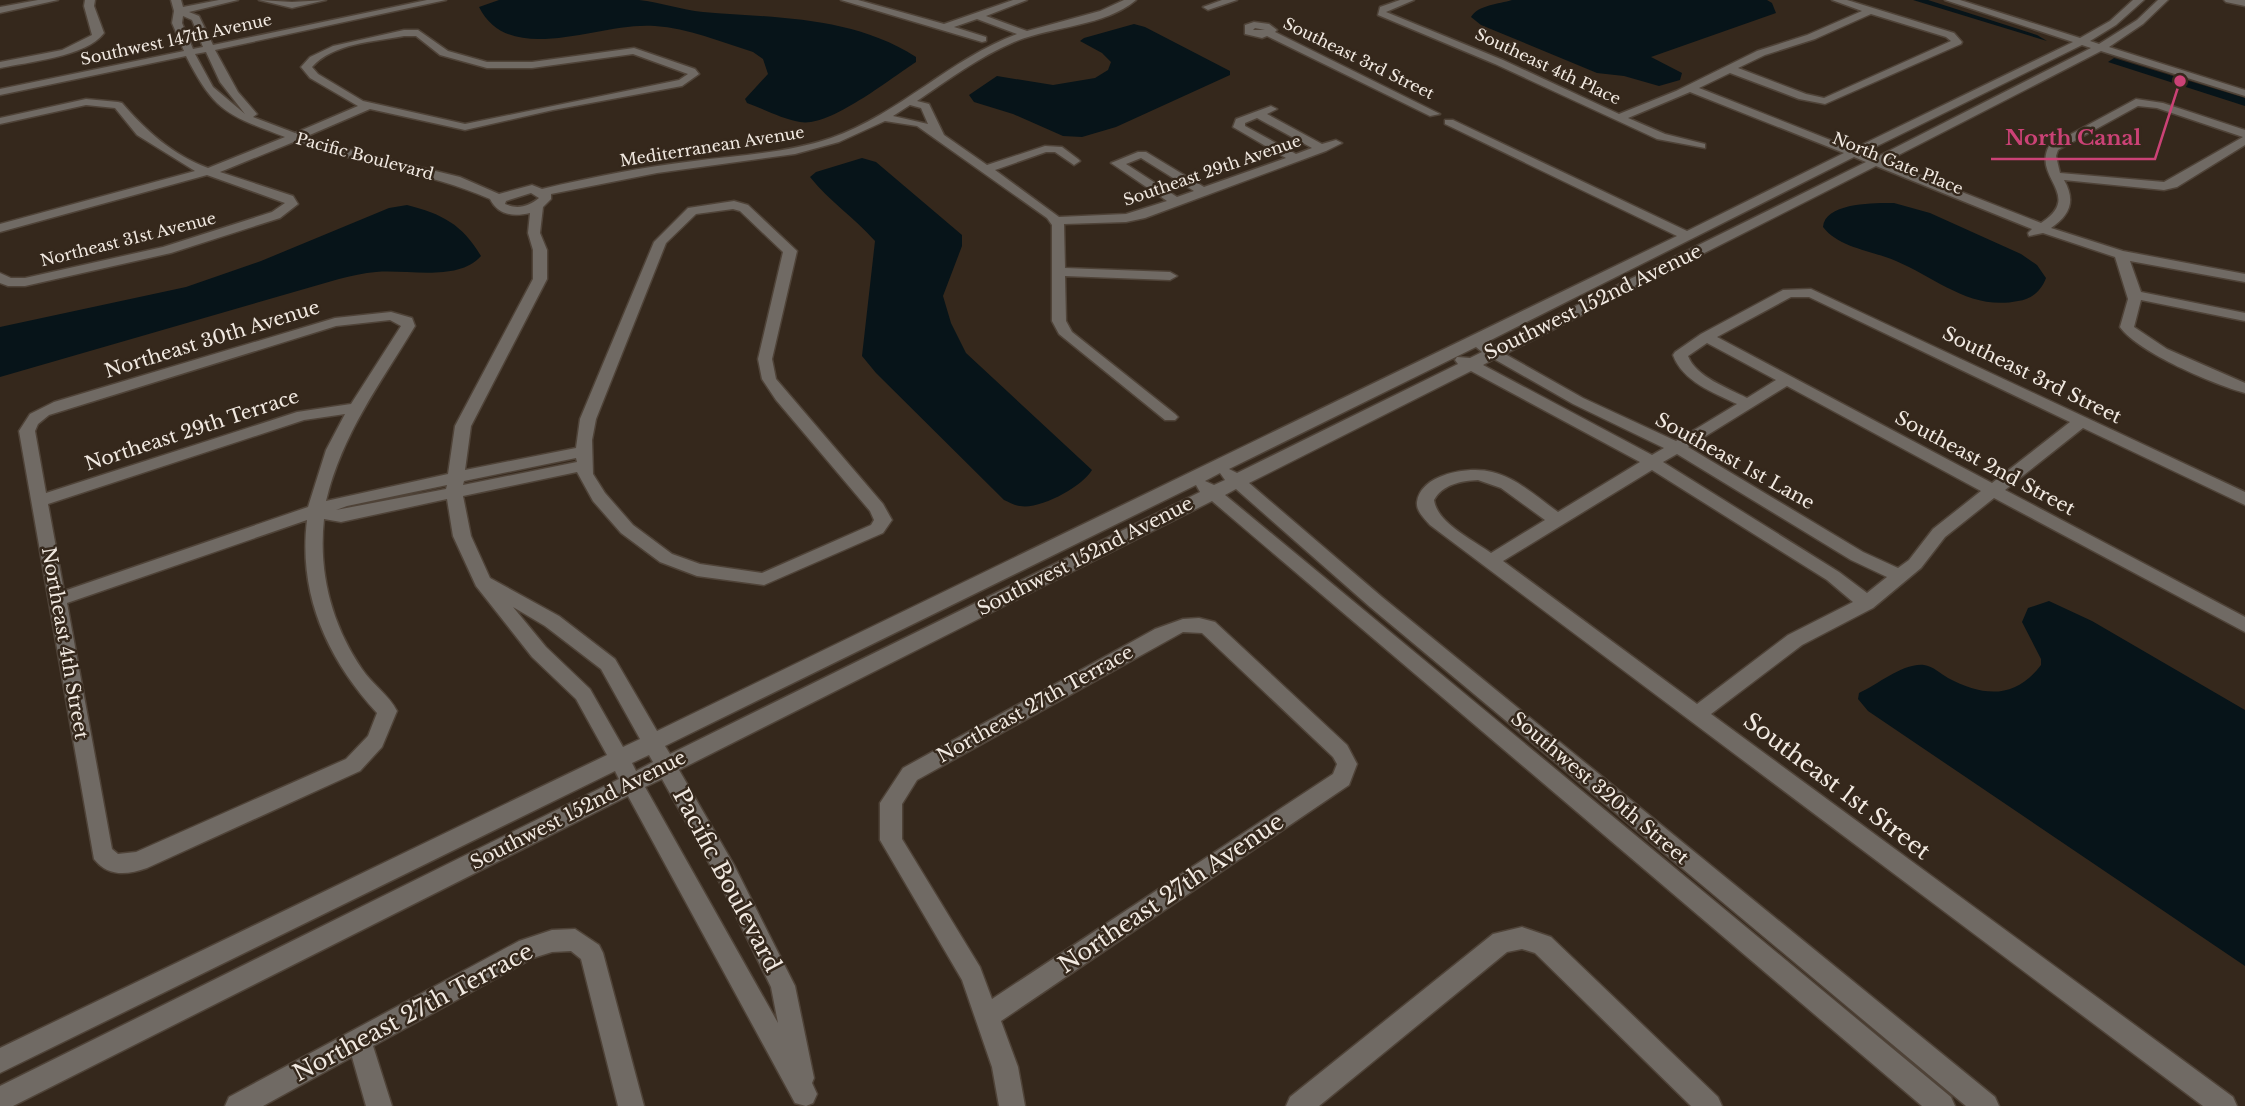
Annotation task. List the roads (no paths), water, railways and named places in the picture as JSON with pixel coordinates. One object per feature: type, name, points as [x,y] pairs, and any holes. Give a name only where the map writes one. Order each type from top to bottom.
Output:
[{"type":"street","points":[[0,10],[53,0]]},
{"type":"street","points":[[0,65],[75,49],[99,33],[89,6],[90,0]]},
{"type":"street","points":[[178,6],[213,0]]},
{"type":"street","points":[[178,6],[233,0]]},
{"type":"street","points":[[264,0],[292,5],[321,0]]},
{"type":"street","name":"Southwest 147th Avenue","points":[[0,92],[441,0]]},
{"type":"street","points":[[846,0],[880,7],[982,39]]},
{"type":"street","points":[[944,27],[1022,0]]},
{"type":"street","name":"Mediterranean Avenue","points":[[515,212],[542,198],[599,180],[790,153],[835,140],[886,118],[970,61],[1030,33],[1131,0]]},
{"type":"street","points":[[1210,4],[1233,0]]},
{"type":"street","name":"Southeast 4th Place","points":[[1409,0],[1383,9],[1381,14],[1499,62],[1661,137],[1700,146]]},
{"type":"street","points":[[1727,68],[1803,97],[1825,101],[1957,42],[1950,35],[1838,0]]},
{"type":"street","points":[[1950,0],[2245,85]]},
{"type":"street","name":"Southwest 152nd Avenue","points":[[0,1061],[1474,342],[2083,40],[2113,23],[2139,0]]},
{"type":"street","name":"Southwest 152nd Avenue","points":[[0,1099],[1870,165],[2104,45],[2137,24],[2163,0]]},
{"type":"street","points":[[2229,0],[2245,3]]},
{"type":"street","points":[[178,6],[196,18]]},
{"type":"street","points":[[178,6],[177,23],[196,18]]},
{"type":"street","points":[[1618,118],[1685,90],[1760,53],[1811,37],[1872,10]]},
{"type":"street","points":[[981,13],[1030,33]]},
{"type":"street","name":"Pacific Boulevard","points":[[196,18],[240,104],[261,124]]},
{"type":"street","name":"Pacific Boulevard","points":[[177,23],[208,89],[235,114],[325,148],[470,186],[518,191],[542,198],[534,233],[540,250],[540,279],[463,426],[454,485],[462,537],[482,581],[539,652],[583,694],[805,1100]]},
{"type":"street","points":[[0,228],[205,172],[363,105],[465,127],[671,85],[691,78],[694,74],[634,51],[542,64],[501,65],[446,54],[432,47],[424,37],[412,33],[324,52],[306,67],[314,76],[363,105]]},
{"type":"street","name":"Southeast 3rd Street","points":[[1268,33],[1434,114],[1450,116],[1452,119],[1449,122],[1687,236]]},
{"type":"street","points":[[2104,45],[2245,93]]},
{"type":"street","name":"North Gate Place","points":[[1685,90],[2037,232],[2114,253],[2245,278]]},
{"type":"street","points":[[0,121],[86,102],[118,105],[141,133],[205,172]]},
{"type":"street","points":[[909,102],[925,106],[934,119],[939,134]]},
{"type":"street","points":[[2037,232],[2065,207],[2065,195],[2048,157],[2056,144],[2129,104],[2141,102],[2159,105],[2245,134]]},
{"type":"street","points":[[1271,109],[1241,121],[1239,127],[1295,158]]},
{"type":"street","points":[[1258,114],[1321,149]]},
{"type":"street","points":[[886,118],[920,123],[939,134],[1055,221],[1058,225],[1059,321],[1066,334],[1170,417]]},
{"type":"street","points":[[920,123],[934,119]]},
{"type":"street","points":[[2056,176],[2148,187],[2169,186],[2245,140]]},
{"type":"street","name":"Southeast 29th Avenue","points":[[1055,221],[1126,218],[1336,143]]},
{"type":"street","points":[[986,169],[1045,149],[1058,149],[1074,161]]},
{"type":"street","points":[[1176,202],[1117,163],[1142,154],[1203,192]]},
{"type":"street","name":"Northeast 31st Avenue","points":[[4,280],[37,279],[166,250],[276,215],[292,204],[289,199],[205,172]]},
{"type":"street","name":"Pacific Boulevard","points":[[470,186],[495,197],[502,209],[515,212]]},
{"type":"street","points":[[498,203],[505,195],[518,191]]},
{"type":"street","points":[[734,205],[744,208],[790,251],[765,359],[769,379],[781,397],[877,508],[883,520],[877,529],[764,579],[697,570],[666,558],[627,529],[599,497],[585,474],[585,458],[588,419],[660,242],[685,215],[705,208],[734,205]]},
{"type":"street","points":[[515,212],[534,233]]},
{"type":"street","points":[[2114,253],[2135,295],[2136,310],[2127,327],[2131,335],[2150,347],[2245,388]]},
{"type":"street","points":[[1059,272],[1170,276]]},
{"type":"street","name":"Southeast 3rd Street","points":[[1706,337],[1788,293],[1801,292],[1830,300],[2245,499]]},
{"type":"street","points":[[2135,295],[2245,317]]},
{"type":"street","name":"Northeast 30th Avenue","points":[[38,415],[59,405],[335,322],[391,316],[407,321],[408,326],[358,408]]},
{"type":"street","points":[[1706,337],[1683,352],[1681,363],[1690,372],[1748,404]]},
{"type":"street","name":"Southeast 2nd Street","points":[[1706,337],[2245,625]]},
{"type":"street","name":"Southeast 1st Lane","points":[[1474,342],[1578,401],[1678,448],[1857,556],[1900,576]]},
{"type":"street","points":[[1451,353],[1608,437],[1833,576],[1867,603]]},
{"type":"street","points":[[1490,561],[1787,380]]},
{"type":"street","points":[[314,512],[334,450],[358,408]]},
{"type":"street","name":"Northeast 29th Terrace","points":[[40,501],[302,415],[358,408]]},
{"type":"street","name":"Northeast 4th Street","points":[[38,415],[29,423],[27,431],[102,852],[108,861],[120,865],[162,851],[353,765],[370,752],[380,736],[387,711],[355,675],[332,636],[320,604],[312,570],[314,512]]},
{"type":"street","points":[[1696,715],[1795,640],[1867,603],[1915,564],[1939,533],[2082,421]]},
{"type":"street","points":[[1608,437],[1625,424]]},
{"type":"street","points":[[57,600],[314,512],[341,516],[358,505],[585,458]]},
{"type":"street","name":"Southwest 320th Street","points":[[1218,465],[1376,603],[1986,1106]]},
{"type":"street","name":"Southeast 1st Street","points":[[1557,520],[1499,480],[1472,473],[1452,478],[1432,490],[1424,504],[1431,517],[2224,1106]]},
{"type":"street","name":"Southwest 320th Street","points":[[1192,478],[1212,492],[1942,1106]]},
{"type":"street","name":"Pacific Boulevard","points":[[482,581],[552,621],[608,664],[726,872],[783,986],[805,1100]]},
{"type":"street","name":"Northeast 27th Terrace","points":[[987,1016],[972,975],[891,840],[891,803],[910,774],[1165,632],[1191,622],[1208,627],[1340,751],[1347,764]]},
{"type":"street","name":"Northeast 27th Avenue","points":[[987,1016],[1342,779],[1347,764]]},
{"type":"street","points":[[1299,1106],[1501,943],[1522,938],[1543,945],[1709,1106]]},
{"type":"street","name":"Northeast 27th Terrace","points":[[238,1106],[527,949],[552,941],[575,940],[591,953],[631,1106]]},
{"type":"street","points":[[987,1016],[1005,1067],[1012,1106]]},
{"type":"street","points":[[359,1040],[379,1106]]},
{"type":"place","name":"North Canal","points":[[2180,81]]}]
